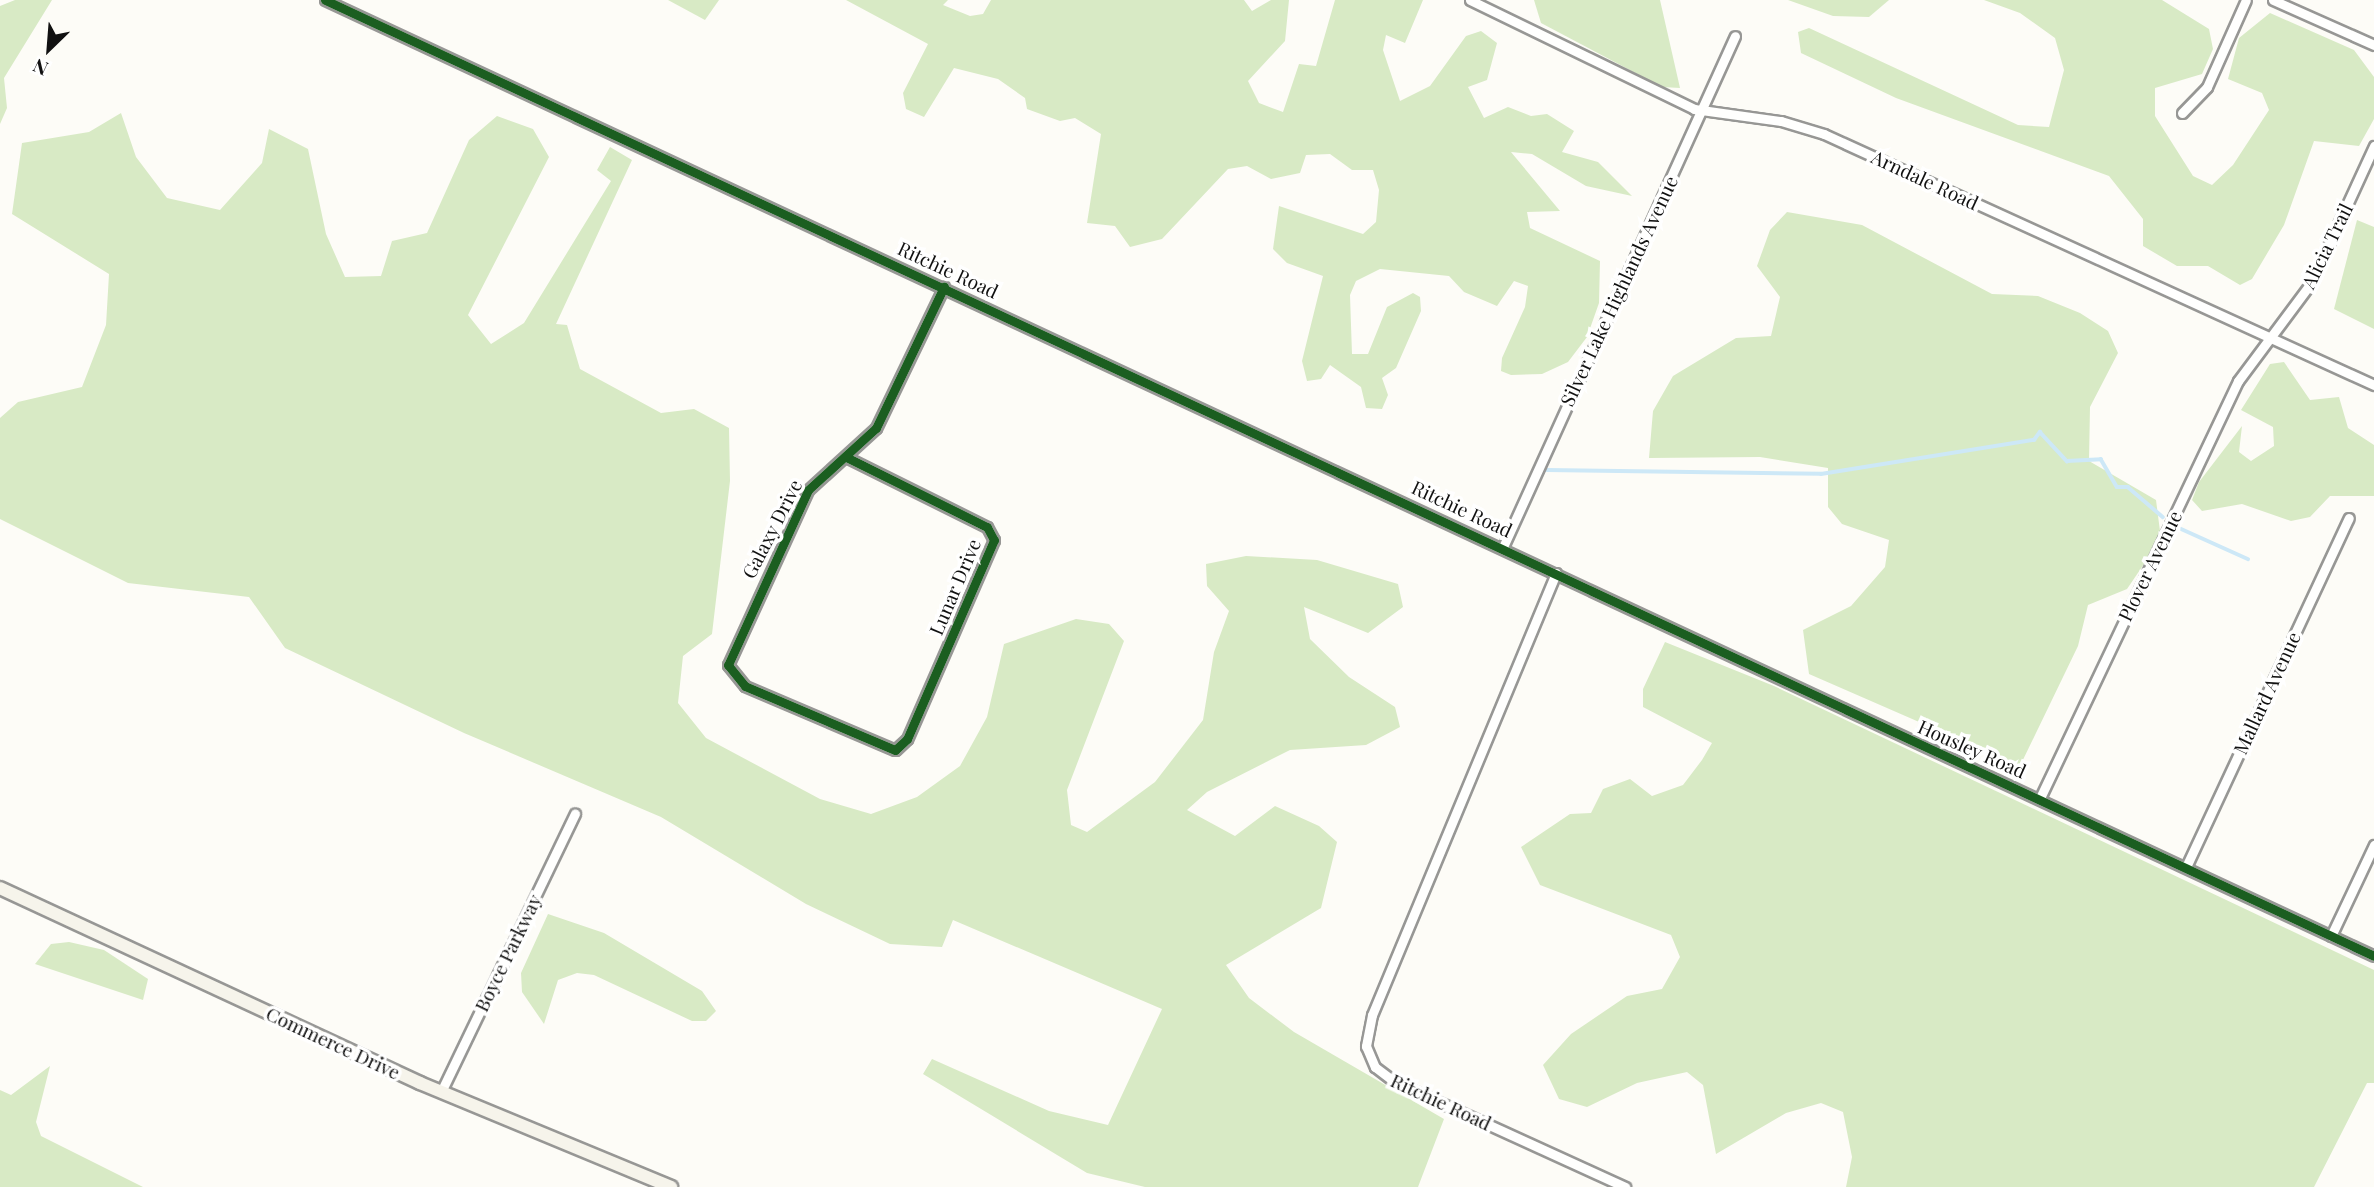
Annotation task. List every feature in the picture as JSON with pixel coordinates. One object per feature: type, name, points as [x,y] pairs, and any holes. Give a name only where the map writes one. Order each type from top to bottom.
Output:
[{"type":"street","name":"Ritchie Road","points":[[325,0],[1556,573],[1375,1008],[1366,1046],[1375,1067],[1395,1082],[1625,1187]]},
{"type":"street","name":"Arndale Road","points":[[1469,0],[1703,111],[1806,127],[2374,385]]},
{"type":"street","points":[[2182,113],[2207,87],[2246,0]]},
{"type":"street","points":[[2273,0],[2374,46]]},
{"type":"street","name":"Silver Lake Highlands Avenue","points":[[1503,547],[1735,36]]},
{"type":"street","name":"Alicia Trail","points":[[2269,339],[2311,283],[2374,146]]},
{"type":"street","name":"Galaxy Drive","points":[[891,750],[745,686],[731,675],[730,655],[808,490],[848,458],[884,413],[944,287]]},
{"type":"street","name":"Plover Avenue","points":[[2040,798],[2238,381],[2269,339]]},
{"type":"street","name":"Lunar Drive","points":[[848,458],[892,483],[987,527],[995,546],[907,739],[891,750]]},
{"type":"street","name":"Mallard Avenue","points":[[2186,867],[2349,518]]},
{"type":"street","name":"Housley Road","points":[[1556,573],[2374,956]]},
{"type":"street","name":"Boyce Parkway","points":[[441,1093],[575,814]]},
{"type":"street","points":[[2331,936],[2374,845]]},
{"type":"street","name":"Commerce Drive","points":[[0,888],[441,1093],[671,1187]]},
{"type":"green space","points":[[15,0],[52,0],[4,78],[7,108],[0,124],[0,6]]},
{"type":"green space","points":[[668,0],[719,0],[705,20]]},
{"type":"green space","points":[[846,0],[948,0],[943,5],[970,16],[983,14],[991,0],[1244,0],[1252,11],[1271,0],[1289,0],[1285,41],[1248,81],[1259,103],[1283,112],[1299,64],[1316,66],[1335,0],[1423,0],[1405,43],[1386,35],[1383,50],[1400,101],[1430,86],[1466,36],[1481,31],[1497,43],[1487,80],[1468,87],[1484,118],[1508,107],[1531,116],[1547,114],[1574,131],[1562,152],[1598,162],[1632,196],[1586,186],[1532,154],[1511,152],[1560,211],[1527,212],[1530,228],[1600,261],[1599,303],[1587,337],[1568,362],[1542,374],[1511,375],[1501,371],[1502,358],[1525,307],[1528,286],[1514,281],[1497,306],[1464,292],[1449,276],[1380,269],[1356,281],[1350,295],[1352,354],[1368,354],[1387,307],[1413,293],[1420,297],[1421,311],[1396,368],[1382,378],[1388,395],[1382,409],[1366,408],[1361,387],[1330,365],[1321,379],[1307,381],[1302,361],[1323,276],[1287,263],[1273,249],[1279,206],[1363,234],[1376,222],[1379,190],[1373,170],[1352,170],[1330,154],[1306,155],[1300,173],[1271,179],[1247,166],[1228,169],[1162,239],[1130,247],[1115,226],[1087,223],[1101,134],[1075,118],[1060,121],[1027,109],[1025,98],[998,79],[954,68],[924,117],[906,109],[903,93],[928,44]]},
{"type":"green space","points":[[1534,0],[1660,0],[1680,88],[1662,87],[1541,23]]},
{"type":"green space","points":[[1788,0],[1889,0],[1869,17],[1833,16]]},
{"type":"green space","points":[[1984,0],[2162,0],[2209,29],[2213,49],[2202,74],[2155,88],[2155,116],[2193,176],[2212,185],[2233,165],[2269,110],[2262,93],[2228,79],[2239,38],[2270,13],[2354,50],[2374,77],[2374,119],[2359,146],[2314,141],[2284,225],[2252,279],[2240,285],[2208,266],[2177,266],[2143,246],[2143,219],[2109,176],[1896,98],[1801,53],[1798,32],[1809,28],[2018,125],[2049,127],[2064,70],[2055,38],[2020,13]]},
{"type":"green space","points":[[121,113],[136,157],[167,198],[220,210],[262,163],[269,129],[308,149],[326,234],[345,277],[381,276],[392,241],[427,233],[469,140],[497,116],[533,129],[549,157],[468,315],[491,344],[524,323],[611,181],[597,170],[610,147],[632,160],[556,324],[567,325],[580,369],[661,413],[694,409],[729,428],[730,481],[712,634],[683,656],[678,703],[706,738],[820,799],[871,814],[917,797],[960,766],[987,717],[1004,644],[1076,619],[1109,624],[1124,641],[1067,790],[1071,825],[1087,832],[1155,782],[1203,720],[1214,652],[1229,611],[1207,586],[1206,564],[1246,556],[1317,560],[1398,584],[1403,607],[1368,633],[1304,607],[1310,639],[1349,677],[1395,707],[1400,727],[1366,745],[1290,750],[1207,792],[1187,810],[1235,836],[1275,806],[1319,826],[1337,842],[1321,908],[1226,965],[1249,998],[1294,1032],[1444,1119],[1418,1187],[1145,1187],[1087,1173],[923,1074],[932,1059],[1049,1111],[1108,1125],[1162,1009],[953,920],[942,947],[890,944],[806,904],[661,817],[464,733],[285,648],[249,597],[128,583],[0,519],[0,418],[18,402],[82,387],[106,325],[109,274],[12,214],[22,143],[89,132]]},
{"type":"green space","points":[[1787,212],[1862,225],[1992,294],[2038,296],[2080,313],[2108,331],[2118,353],[2090,407],[2089,461],[2156,500],[2161,539],[2127,589],[2088,605],[2078,646],[2020,766],[1809,674],[1803,630],[1851,606],[1885,567],[1889,540],[1842,524],[1828,507],[1828,468],[1760,457],[1649,458],[1653,411],[1673,376],[1736,338],[1771,336],[1780,297],[1757,266],[1770,230]]},
{"type":"green space","points":[[2357,220],[2374,227],[2374,329],[2334,309]]},
{"type":"green space","points":[[2284,362],[2310,400],[2339,397],[2348,428],[2374,445],[2374,496],[2330,496],[2310,517],[2291,521],[2242,504],[2202,511],[2192,500],[2199,482],[2242,426],[2239,452],[2251,461],[2274,446],[2273,427],[2241,410],[2270,364]]},
{"type":"green space","points":[[1665,642],[1774,686],[2374,970],[2374,1083],[2367,1083],[2314,1187],[1846,1187],[1852,1157],[1843,1112],[1821,1103],[1786,1113],[1716,1154],[1703,1085],[1687,1072],[1637,1083],[1587,1107],[1559,1099],[1543,1065],[1571,1034],[1627,996],[1662,989],[1680,957],[1671,935],[1540,885],[1521,847],[1570,814],[1591,813],[1603,789],[1630,779],[1652,796],[1683,785],[1702,760],[1712,743],[1643,707],[1643,689]]},
{"type":"green space","points":[[548,914],[604,933],[702,991],[716,1011],[706,1021],[692,1021],[594,975],[577,973],[558,980],[544,1024],[522,992],[521,973]]},
{"type":"green space","points":[[69,942],[104,950],[148,979],[143,1000],[35,964],[51,944]]},
{"type":"green space","points":[[50,1066],[36,1122],[41,1136],[143,1187],[0,1187],[0,1090],[11,1095]]},
{"type":"waterway","points":[[1547,470],[1821,474],[2034,440],[2040,432],[2067,461],[2101,459],[2117,487],[2128,487],[2163,517]]},
{"type":"waterway","points":[[2177,527],[2248,559]]},
{"type":"cycle path","points":[[325,0],[2374,956]]},
{"type":"cycle path","points":[[848,458],[987,527],[994,540],[907,739],[895,750],[745,686],[728,665],[808,490],[876,428],[944,287]]}]
